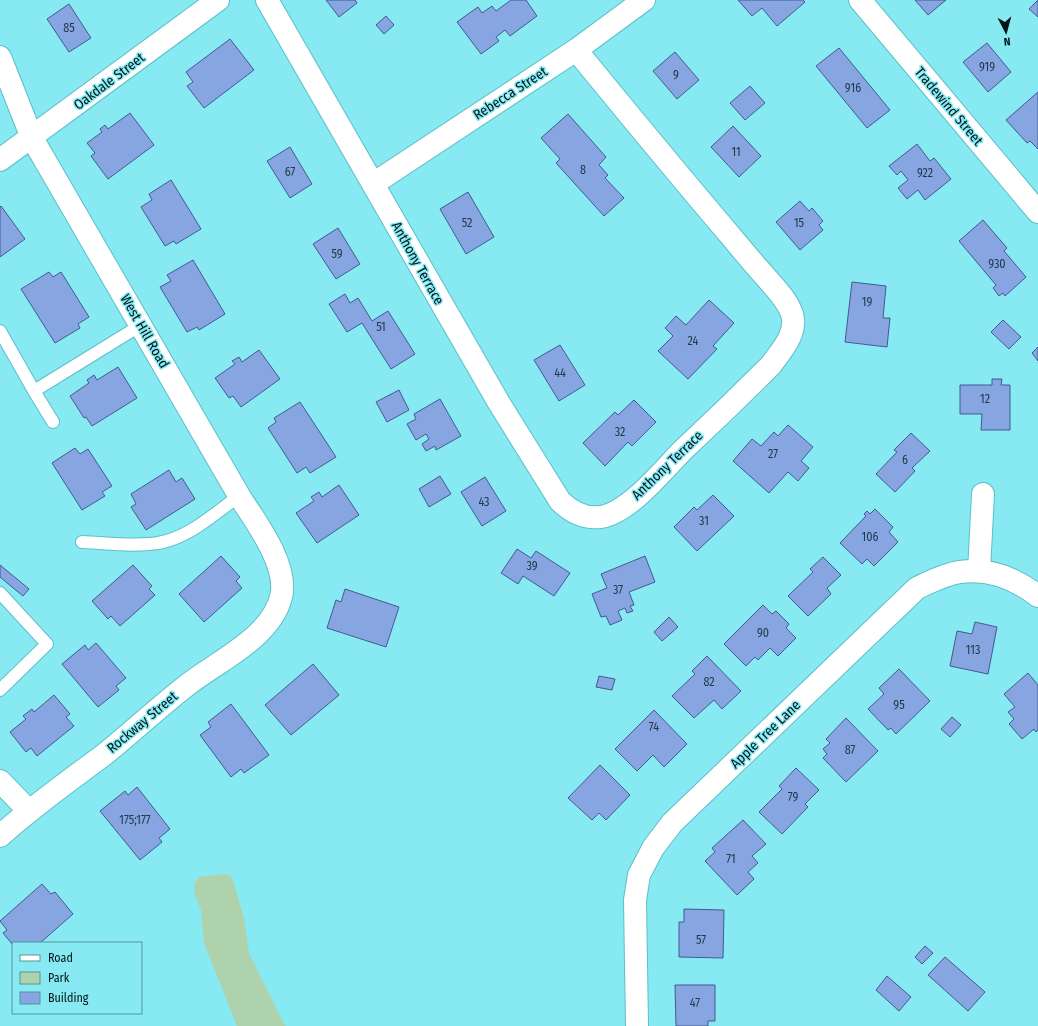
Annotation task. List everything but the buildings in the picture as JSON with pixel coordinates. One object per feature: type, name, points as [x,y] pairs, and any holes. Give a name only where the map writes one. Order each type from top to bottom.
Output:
[{"type":"street","name":"Oakdale Street","points":[[0,160],[218,0]]},
{"type":"street","name":"Anthony Terrace","points":[[267,0],[506,415],[560,501],[570,511],[590,517],[600,517],[624,506],[642,492],[771,365],[788,340],[794,323],[792,314],[787,304],[776,288],[702,203],[576,50]]},
{"type":"street","name":"Rebecca Street","points":[[373,184],[576,50],[644,0]]},
{"type":"street","name":"Tradewind Street","points":[[860,0],[1038,212]]},
{"type":"street","name":"West Hill Road","points":[[0,57],[32,138],[239,496],[267,539],[276,561],[282,585],[282,596],[279,604]]},
{"type":"street","points":[[979,571],[983,494]]},
{"type":"street","name":"Apple Tree Lane","points":[[637,1026],[635,900],[639,875],[653,848],[672,823],[917,588],[959,572],[979,571],[1004,576],[1026,587],[1038,596]]},
{"type":"street","name":"Rockway Street","points":[[0,836],[29,811],[105,753],[187,685],[246,645],[269,621],[279,604]]},
{"type":"street","points":[[0,781],[29,811]]},
{"type":"lane","points":[[34,391],[141,325]]},
{"type":"lane","points":[[0,332],[53,422]]},
{"type":"lane","points":[[82,542],[160,543],[190,531],[239,496]]},
{"type":"lane","points":[[0,593],[47,644],[0,690]]},
{"type":"green space","points":[[226,874],[232,877],[244,918],[249,953],[286,1026],[237,1026],[204,943],[201,910],[195,895],[194,885],[198,877]]}]
